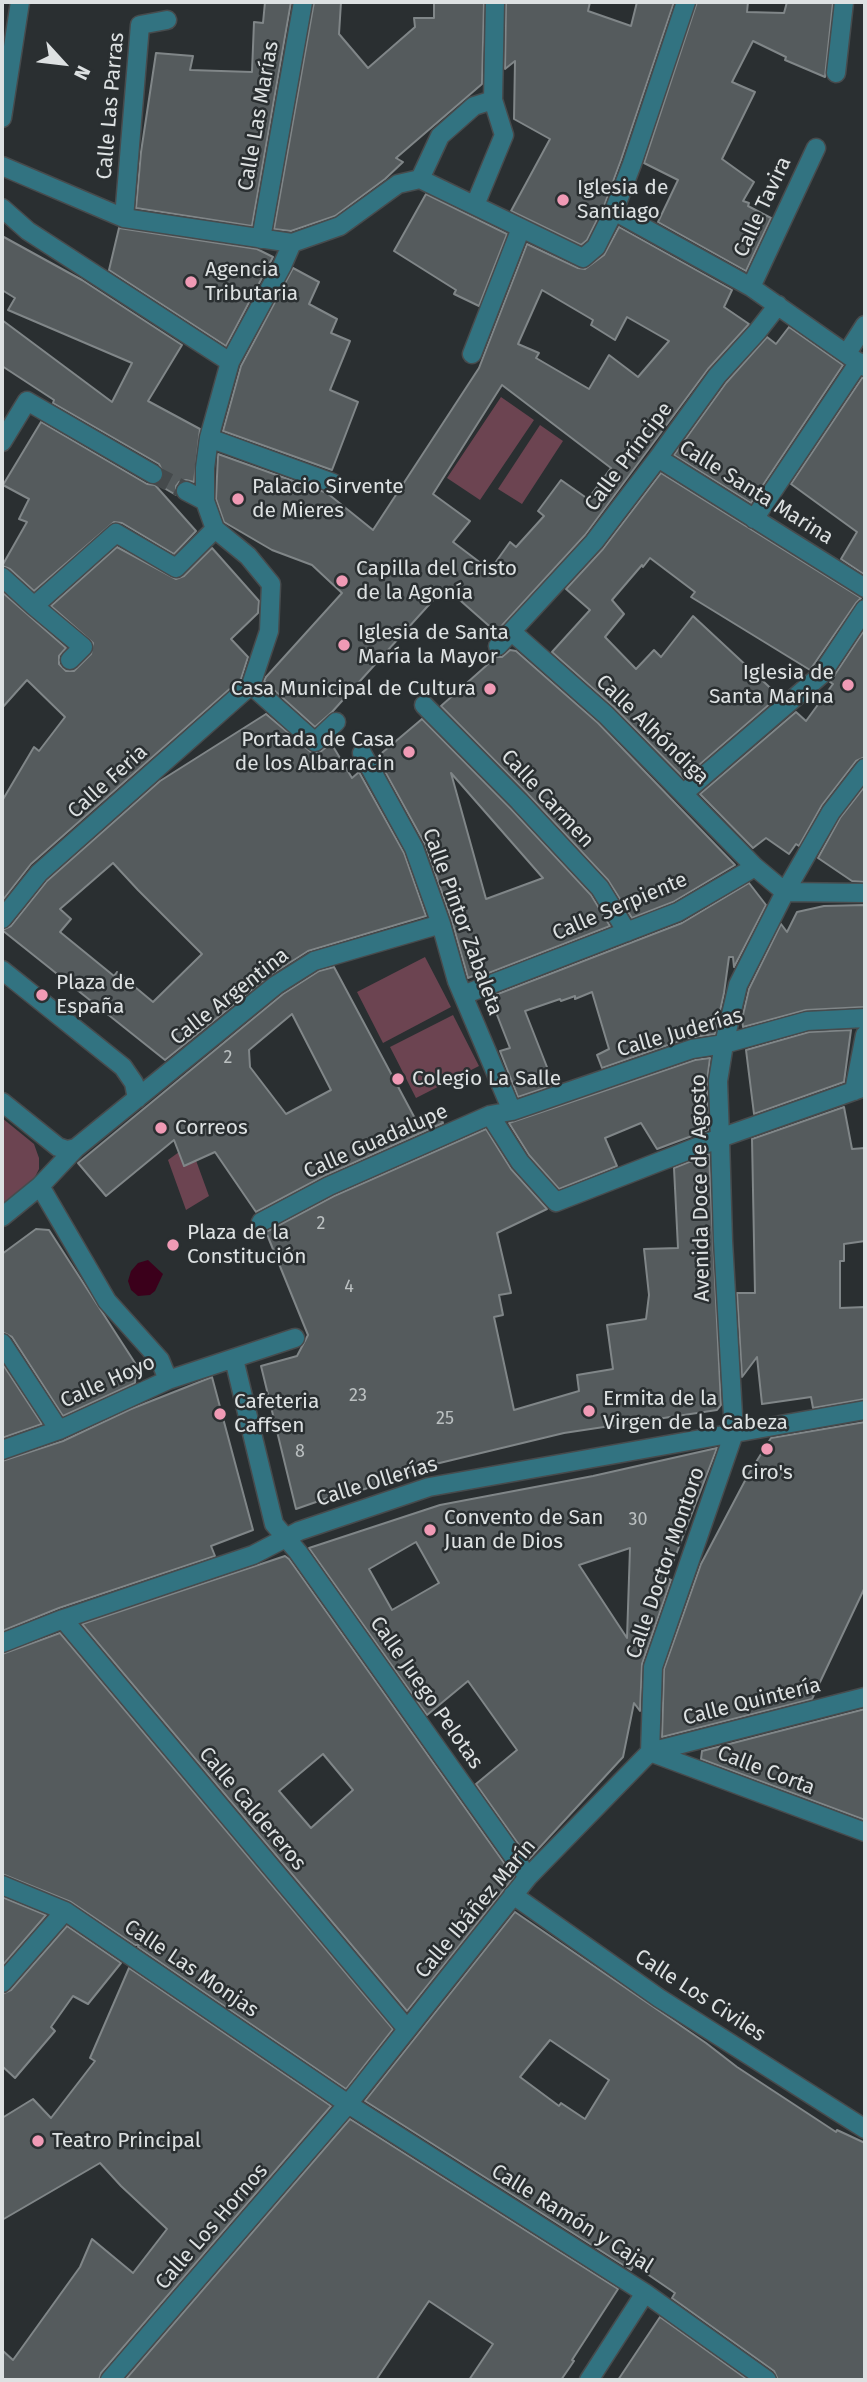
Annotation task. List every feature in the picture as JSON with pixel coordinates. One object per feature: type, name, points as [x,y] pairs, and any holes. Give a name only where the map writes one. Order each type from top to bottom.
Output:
[{"type":"street","points":[[2,118],[20,2]]},
{"type":"street","name":"Calle Las Marías","points":[[261,239],[303,2]]},
{"type":"street","points":[[475,205],[504,135],[493,100],[495,2]]},
{"type":"street","points":[[2,166],[124,218],[292,243],[340,226],[398,184],[420,179],[583,258],[596,247],[614,211],[686,2]]},
{"type":"street","points":[[836,73],[844,2]]},
{"type":"street","name":"Calle Las Parras","points":[[124,218],[140,25],[167,20]]},
{"type":"street","points":[[420,179],[440,136],[474,106],[493,100]]},
{"type":"street","name":"Calle Tavira","points":[[751,287],[816,148]]},
{"type":"street","points":[[2,208],[28,231],[230,362]]},
{"type":"street","points":[[614,211],[751,287],[857,361]]},
{"type":"street","points":[[472,354],[521,228]]},
{"type":"street","points":[[292,243],[282,267],[230,362],[209,438],[205,501],[215,529],[248,556],[271,584],[269,631],[251,685],[314,741],[336,722]]},
{"type":"street","name":"Calle Príncipe","points":[[498,646],[594,542],[717,376],[778,305]]},
{"type":"street","points":[[754,519],[857,361],[865,325]]},
{"type":"street","points":[[2,442],[27,401],[153,474]]},
{"type":"street","points":[[209,438],[333,483]]},
{"type":"street","name":"Calle Santa Marina","points":[[658,458],[865,588]]},
{"type":"street","points":[[186,491],[205,501]]},
{"type":"street","points":[[34,606],[116,533],[176,568],[215,529]]},
{"type":"street","points":[[2,578],[83,647],[70,660]]},
{"type":"street","points":[[685,792],[821,675],[865,609]]},
{"type":"street","name":"Calle Alhóndiga","points":[[512,632],[607,715],[685,792],[755,867]]},
{"type":"street","name":"Calle Feria","points":[[2,919],[39,873],[251,685]]},
{"type":"street","name":"Calle Carmen","points":[[424,705],[600,888],[627,932]]},
{"type":"street","name":"Calle Pintor Zabaleta","points":[[362,753],[414,848],[463,995],[512,1111]]},
{"type":"street","name":"Avenida Doce de Agosto","points":[[734,1433],[720,1138],[719,1081],[724,1044],[738,985],[785,892],[831,812],[865,768]]},
{"type":"street","points":[[755,867],[785,892],[865,893]]},
{"type":"street","name":"Calle Serpiente","points":[[463,995],[678,912],[755,867]]},
{"type":"street","name":"Calle Argentina","points":[[137,1099],[276,985],[314,961],[441,924]]},
{"type":"street","points":[[2,970],[123,1067],[134,1083],[137,1099],[76,1148],[40,1186],[2,1217]]},
{"type":"street","name":"Calle Juderías","points":[[512,1111],[692,1049],[724,1044],[807,1021],[865,1018]]},
{"type":"street","points":[[490,1115],[520,1162],[556,1202],[720,1138],[859,1089],[865,1035]]},
{"type":"street","points":[[2,1102],[58,1147],[67,1150],[76,1148]]},
{"type":"street","name":"Calle Guadalupe","points":[[261,1222],[329,1186],[490,1115],[512,1111]]},
{"type":"street","points":[[40,1186],[107,1301],[160,1360],[168,1380]]},
{"type":"street","points":[[285,1538],[274,1524],[234,1359],[295,1338]]},
{"type":"street","points":[[2,1343],[58,1430]]},
{"type":"street","name":"Calle Hoyo","points":[[2,1450],[58,1430],[168,1380],[234,1359]]},
{"type":"street","name":"Calle Ollerías","points":[[2,1643],[63,1619],[253,1555],[285,1538],[429,1487],[865,1410]]},
{"type":"street","name":"Calle Doctor Montoro","points":[[650,1752],[653,1667],[734,1433]]},
{"type":"street","name":"Calle Juego Pelotas","points":[[285,1538],[306,1563],[528,1877]]},
{"type":"street","name":"Calle Caldereros","points":[[63,1619],[407,2029]]},
{"type":"street","name":"Calle Quintería","points":[[650,1752],[865,1697]]},
{"type":"street","name":"Calle Corta","points":[[650,1752],[865,1832]]},
{"type":"street","name":"Calle Ibáñez Marín","points":[[348,2104],[528,1877],[650,1752]]},
{"type":"street","name":"Calle Las Monjas","points":[[2,1885],[65,1911],[348,2104]]},
{"type":"street","name":"Calle Los Civiles","points":[[513,1895],[659,1998],[865,2129]]},
{"type":"street","points":[[2,1983],[65,1911]]},
{"type":"street","name":"Calle Ramón y Cajal","points":[[348,2104],[645,2292],[767,2380]]},
{"type":"street","name":"Calle Los Hornos","points":[[110,2380],[348,2104]]},
{"type":"street","points":[[589,2380],[645,2292]]},
{"type":"shaded area","points":[[501,397],[534,420],[480,500],[447,478]]},
{"type":"shaded area","points":[[540,425],[563,441],[522,504],[498,489]]},
{"type":"shaded area","points":[[425,957],[451,1007],[383,1043],[357,992]]},
{"type":"shaded area","points":[[453,1015],[479,1066],[416,1098],[390,1047]]},
{"type":"shaded area","points":[[2,1118],[34,1144],[39,1158],[39,1169],[34,1179],[2,1211]]},
{"type":"shaded area","points":[[190,1144],[209,1196],[186,1210],[168,1160]]},
{"type":"shaded area","points":[[148,1260],[163,1274],[155,1291],[150,1295],[138,1296],[131,1290],[128,1281],[131,1271],[138,1263]]},
{"type":"building","points":[[265,2],[291,2],[252,226],[136,208],[141,152],[156,53],[193,56],[190,70],[252,72],[254,22],[263,23]]},
{"type":"building","points":[[314,2],[341,2],[339,34],[368,68],[415,27],[414,18],[434,18],[434,2],[484,2],[482,84],[396,158],[403,162],[385,179],[335,216],[291,231],[274,229]]},
{"type":"building","points":[[506,2],[590,2],[588,11],[631,26],[637,2],[674,2],[604,206],[587,240],[581,245],[511,211],[550,139],[514,119],[515,61],[505,69]]},
{"type":"building","points":[[697,2],[748,2],[747,12],[784,13],[787,2],[833,2],[825,77],[785,60],[786,57],[753,41],[732,82],[755,92],[722,159],[754,182],[743,201],[771,218],[746,271],[658,222],[678,180],[644,163]]},
{"type":"building","points":[[426,194],[507,234],[479,306],[454,294],[456,290],[394,251]]},
{"type":"building","points":[[619,227],[732,290],[724,307],[749,324],[708,369],[585,535],[496,632],[445,587],[332,712],[315,727],[264,681],[342,593],[312,565],[272,550],[224,522],[216,499],[218,454],[327,493],[373,530],[479,368],[527,244],[585,269],[604,255]],"holes":[[[542,290],[593,320],[591,325],[615,340],[627,317],[669,341],[638,377],[609,355],[589,389],[536,358],[539,353],[518,344]],[[502,385],[611,468],[588,499],[561,480],[538,511],[544,516],[516,547],[510,542],[490,570],[453,542],[470,521],[433,494]]]},
{"type":"building","name":"Agencia Tributaria","points":[[119,228],[257,249],[273,257],[226,346],[109,270]]},
{"type":"building","points":[[2,236],[82,280],[182,345],[148,401],[200,429],[194,482],[179,482],[176,495],[157,484],[164,475],[159,464],[53,403],[54,400],[2,366],[2,320],[112,402],[132,363],[8,310],[15,298],[2,290]]},
{"type":"building","points":[[293,268],[319,282],[309,304],[337,319],[331,333],[350,341],[330,390],[358,402],[332,470],[223,431],[241,366]]},
{"type":"building","points":[[789,327],[843,365],[751,503],[674,455],[726,383],[767,337],[776,344]]},
{"type":"building","points":[[862,378],[865,378],[865,575],[841,559],[857,532],[791,484]]},
{"type":"building","points":[[41,422],[147,484],[155,485],[196,531],[174,554],[122,523],[114,522],[34,591],[10,569],[2,566],[27,522],[19,519],[29,499],[3,485]]},
{"type":"building","points":[[661,473],[861,598],[810,670],[691,597],[695,592],[650,558],[643,567],[642,565],[612,600],[624,614],[605,637],[636,669],[654,650],[661,657],[693,616],[779,696],[684,778],[614,707],[552,652],[590,610],[566,589],[603,549]]},
{"type":"building","points":[[117,547],[176,579],[184,576],[212,548],[259,601],[258,613],[231,639],[248,657],[241,679],[31,864],[2,901],[2,801],[34,747],[39,751],[65,717],[27,680],[2,708],[2,592],[66,648],[59,656],[59,664],[66,671],[74,671],[91,654],[93,643],[51,606]]},
{"type":"building","points":[[865,629],[865,757],[856,761],[822,805],[799,846],[796,844],[789,854],[766,838],[753,848],[700,794],[796,712],[806,721],[833,684],[830,682]]},
{"type":"building","points":[[510,650],[516,651],[598,723],[735,865],[673,902],[632,918],[608,880],[441,706],[496,657],[502,657]]},
{"type":"building","points":[[266,714],[312,753],[319,753],[331,743],[352,778],[359,772],[404,853],[426,916],[308,951],[269,976],[165,1060],[2,930],[11,926],[47,881],[160,781]],"holes":[[[113,863],[202,954],[153,1002],[117,972],[114,976],[60,932],[71,919],[60,909]]]},
{"type":"building","points":[[422,719],[591,895],[610,926],[481,976],[480,973],[468,978],[452,921],[425,844],[377,757]],"holes":[[[451,773],[543,878],[486,899]]]},
{"type":"building","points":[[865,786],[865,882],[852,881],[818,858],[840,818]]},
{"type":"building","points":[[749,883],[766,905],[734,967],[733,957],[729,957],[715,1034],[688,1038],[602,1068],[597,1055],[609,1049],[592,992],[575,999],[575,996],[561,1001],[560,999],[525,1011],[554,1085],[518,1097],[500,1051],[510,1048],[490,997],[682,923]]},
{"type":"building","points":[[865,905],[865,1007],[806,1010],[743,1027],[742,1019],[749,989],[781,924],[787,932],[797,912],[824,906]]},
{"type":"building","points":[[334,967],[418,1124],[440,1116],[443,1123],[324,1176],[256,1212],[215,1152],[184,1166],[174,1140],[106,1196],[78,1163],[283,994],[319,971]],"holes":[[[292,1014],[331,1090],[286,1114],[250,1067],[249,1050]]]},
{"type":"building","points":[[851,1030],[844,1082],[754,1114],[746,1050],[809,1032]]},
{"type":"building","points":[[710,1058],[707,1081],[708,1130],[657,1149],[641,1123],[605,1138],[617,1166],[559,1189],[529,1155],[509,1123],[695,1060]]},
{"type":"building","points":[[844,1107],[852,1149],[865,1148],[865,1241],[844,1244],[844,1261],[840,1261],[840,1308],[865,1307],[865,1399],[813,1408],[811,1397],[762,1404],[757,1357],[742,1377],[737,1293],[755,1293],[752,1139]]},
{"type":"building","points":[[486,1129],[511,1169],[547,1209],[497,1233],[511,1293],[499,1295],[503,1315],[494,1317],[514,1410],[579,1391],[577,1375],[613,1369],[607,1325],[646,1319],[649,1295],[644,1249],[678,1248],[674,1168],[709,1154],[721,1405],[717,1410],[564,1433],[423,1467],[341,1498],[339,1494],[296,1509],[261,1366],[297,1356],[308,1335],[266,1232],[334,1196]]},
{"type":"building","points":[[36,1229],[49,1230],[137,1366],[135,1383],[63,1416],[12,1337],[2,1332],[2,1254]]},
{"type":"building","points":[[2,1363],[42,1424],[2,1438]]},
{"type":"building","points":[[212,1377],[253,1530],[211,1546],[215,1556],[59,1608],[2,1631],[2,1461],[63,1441],[131,1409]]},
{"type":"building","points":[[865,1422],[865,1587],[812,1699],[662,1737],[664,1669],[701,1564],[748,1475],[771,1438]]},
{"type":"building","points":[[717,1448],[667,1578],[671,1580],[642,1664],[640,1711],[634,1703],[623,1757],[529,1859],[476,1784],[517,1750],[468,1681],[427,1715],[309,1548],[440,1505],[593,1476]],"holes":[[[416,1542],[439,1583],[392,1610],[369,1569]],[[630,1548],[627,1638],[579,1565]]]},
{"type":"building","points":[[285,1556],[289,1559],[514,1877],[407,2011],[82,1624]],"holes":[[[323,1754],[353,1790],[311,1828],[279,1791]]]},
{"type":"building","points":[[60,1633],[393,2029],[346,2089],[138,1947],[139,1945],[135,1945],[71,1902],[2,1874],[2,1654]]},
{"type":"building","points":[[865,1709],[865,1820],[701,1759],[702,1751]]},
{"type":"building","points":[[2,1897],[46,1915],[2,1966]]},
{"type":"building","points":[[515,1912],[737,2067],[836,2132],[837,2130],[865,2143],[865,2380],[778,2380],[774,2371],[672,2298],[675,2293],[634,2265],[631,2270],[365,2101]],"holes":[[[550,2040],[609,2080],[585,2119],[561,2103],[559,2106],[520,2077]]]},
{"type":"building","points":[[67,1926],[121,1963],[88,2004],[73,1996],[51,2027],[55,2031],[15,2078],[2,2066],[2,1994],[11,1990]]},
{"type":"building","points":[[129,1968],[331,2106],[101,2373],[99,2380],[2,2380],[2,2350],[13,2360],[80,2267],[92,2239],[133,2273],[167,2229],[100,2163],[2,2220],[2,2118],[33,2099],[51,2118],[95,2061],[90,2058]]},
{"type":"building","points":[[350,2119],[618,2289],[561,2380],[469,2380],[493,2344],[429,2301],[376,2380],[125,2380]]},
{"type":"building","points":[[660,2317],[748,2380],[618,2380]]},
{"type":"tunnel","points":[[153,474],[186,491]]},
{"type":"place","name":"Iglesia de Santiago","points":[[563,200]]},
{"type":"place","name":"Agencia Tributaria","points":[[191,282]]},
{"type":"place","name":"Palacio Sirvente de Mieres","points":[[238,499]]},
{"type":"place","name":"Capilla del Cristo de la Agonía","points":[[342,581]]},
{"type":"place","name":"Iglesia de Santa María la Mayor","points":[[344,645]]},
{"type":"place","name":"Iglesia de Santa Marina","points":[[848,685]]},
{"type":"place","name":"Casa Municipal de Cultura","points":[[490,689]]},
{"type":"place","name":"Portada de Casa de los Albarracin","points":[[409,752]]},
{"type":"place","name":"Plaza de España","points":[[42,995]]},
{"type":"place","name":"Colegio La Salle","points":[[398,1079]]},
{"type":"place","name":"Correos","points":[[161,1128]]},
{"type":"place","name":"Plaza de la Constitución","points":[[173,1245]]},
{"type":"place","name":"Ermita de la Virgen de la Cabeza","points":[[589,1411]]},
{"type":"place","name":"Cafeteria Caffsen","points":[[220,1414]]},
{"type":"place","name":"Ciro's","points":[[767,1449]]},
{"type":"place","name":"Convento de San Juan de Dios","points":[[430,1530]]},
{"type":"place","name":"Teatro Principal","points":[[38,2141]]}]
